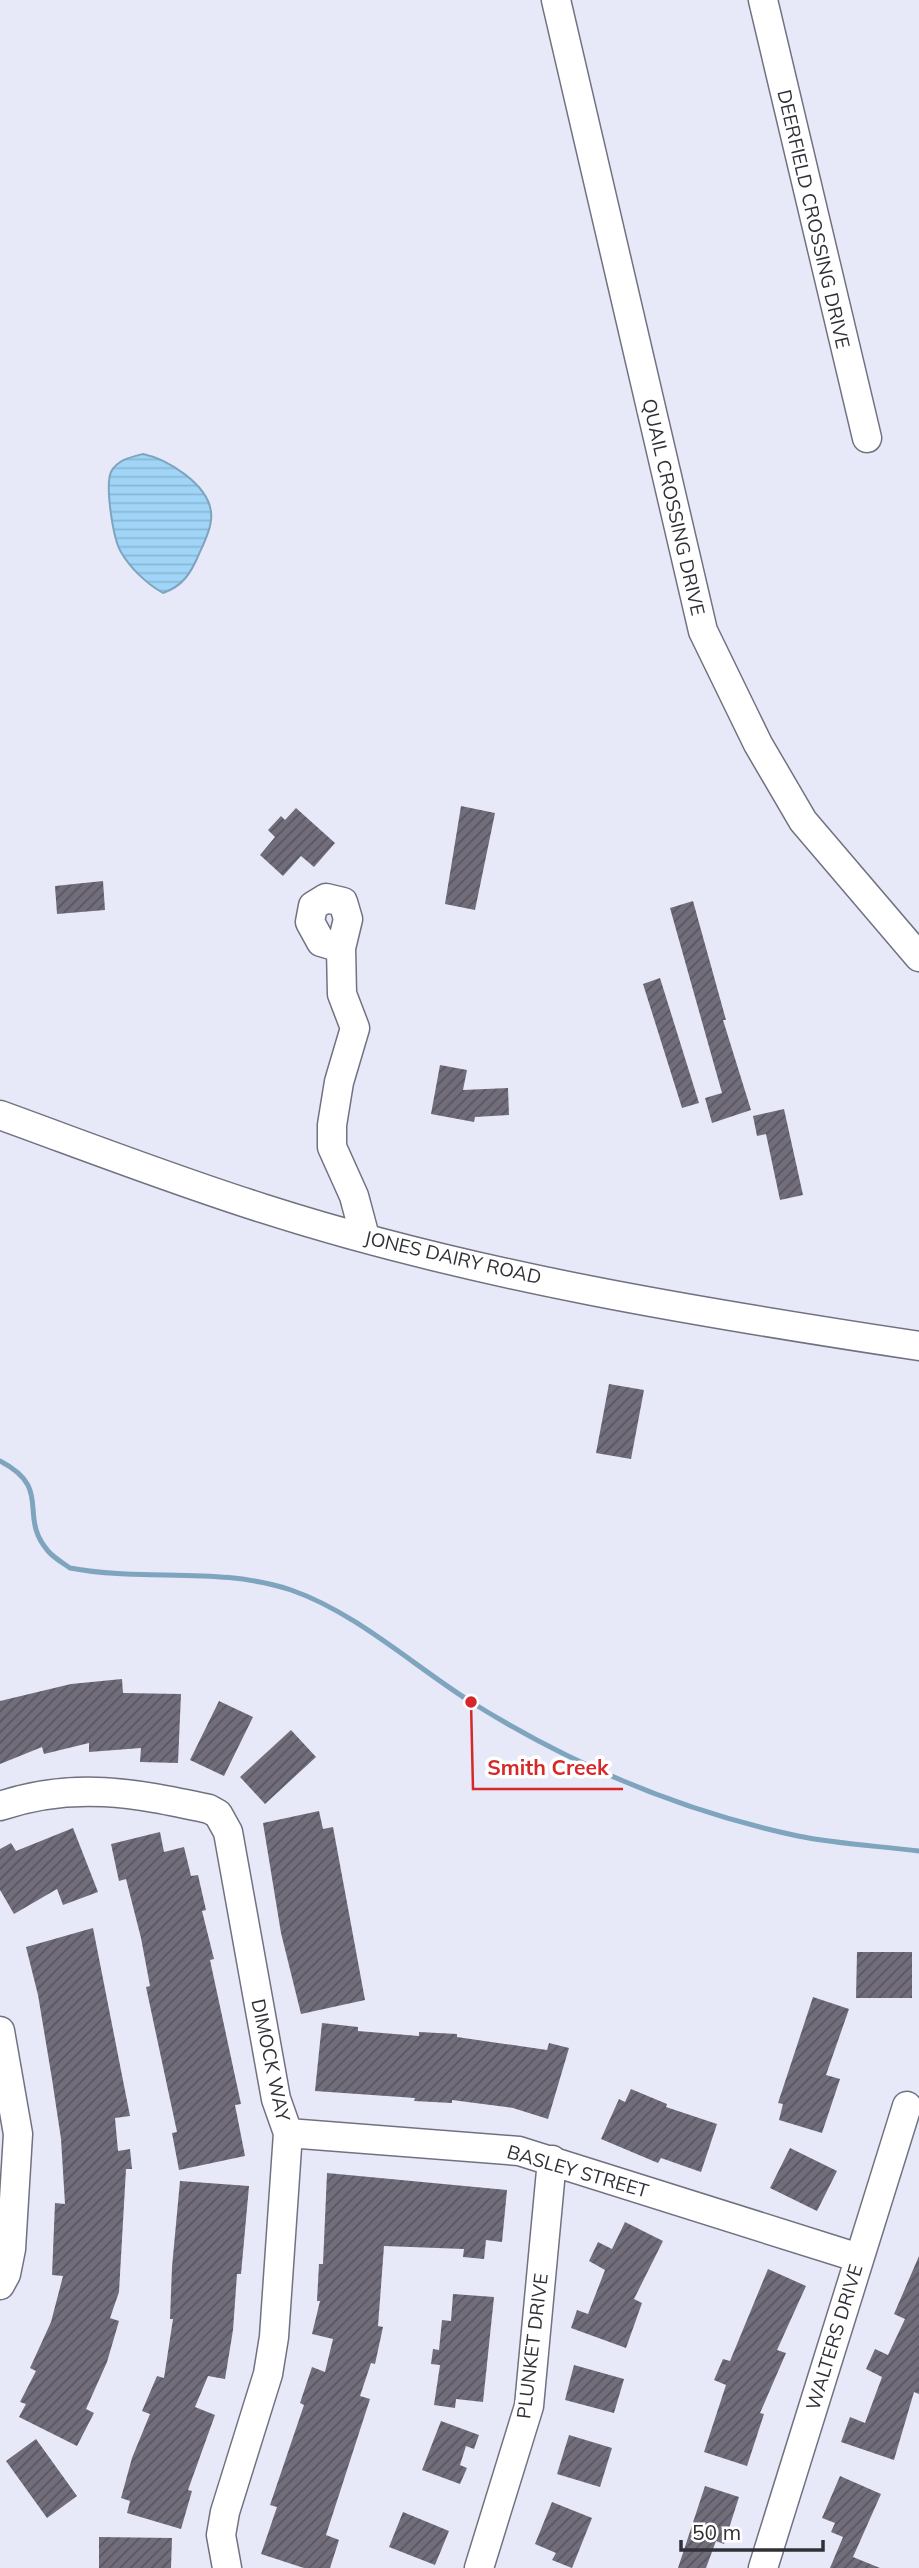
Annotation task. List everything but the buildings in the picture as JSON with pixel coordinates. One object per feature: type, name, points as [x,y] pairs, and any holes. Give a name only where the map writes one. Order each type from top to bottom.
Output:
[{"type":"street","name":"QUAIL CROSSING DRIVE","points":[[556,0],[703,631],[758,744],[803,821],[919,957]]},
{"type":"street","name":"DEERFIELD CROSSING DRIVE","points":[[763,0],[867,439]]},
{"type":"street","points":[[341,948],[342,994],[355,1028],[339,1082],[332,1125],[332,1147],[354,1196],[365,1237]]},
{"type":"street","name":"JONES DAIRY ROAD","points":[[0,1115],[266,1209],[365,1237],[651,1301],[919,1346]]},
{"type":"street","name":"DIMOCK WAY","points":[[0,1806],[27,1797],[111,1790],[209,1809],[218,1814],[228,1832],[276,2099],[288,2133],[274,2337],[268,2374],[225,2512],[221,2535],[227,2568]]},
{"type":"street","points":[[0,2031],[14,2104],[18,2164],[12,2249],[0,2284]]},
{"type":"street","name":"WALTERS DRIVE","points":[[763,2568],[907,2106]]},
{"type":"street","name":"BASLEY STREET","points":[[288,2133],[519,2151],[859,2258]]},
{"type":"street","name":"PLUNKET DRIVE","points":[[479,2568],[529,2406],[552,2160]]},
{"type":"water","points":[[143,454],[163,461],[185,474],[202,492],[211,512],[208,534],[193,567],[181,583],[163,593],[139,575],[125,558],[115,536],[111,512],[111,472],[121,462]]},
{"type":"waterway","points":[[0,1461],[16,1471],[26,1482],[31,1492],[39,1538],[50,1554],[70,1568],[125,1574],[237,1578],[291,1590],[361,1626],[509,1725],[628,1783],[754,1826],[843,1843],[919,1851]]},
{"type":"place","name":"Smith Creek","points":[[471,1702]]}]
